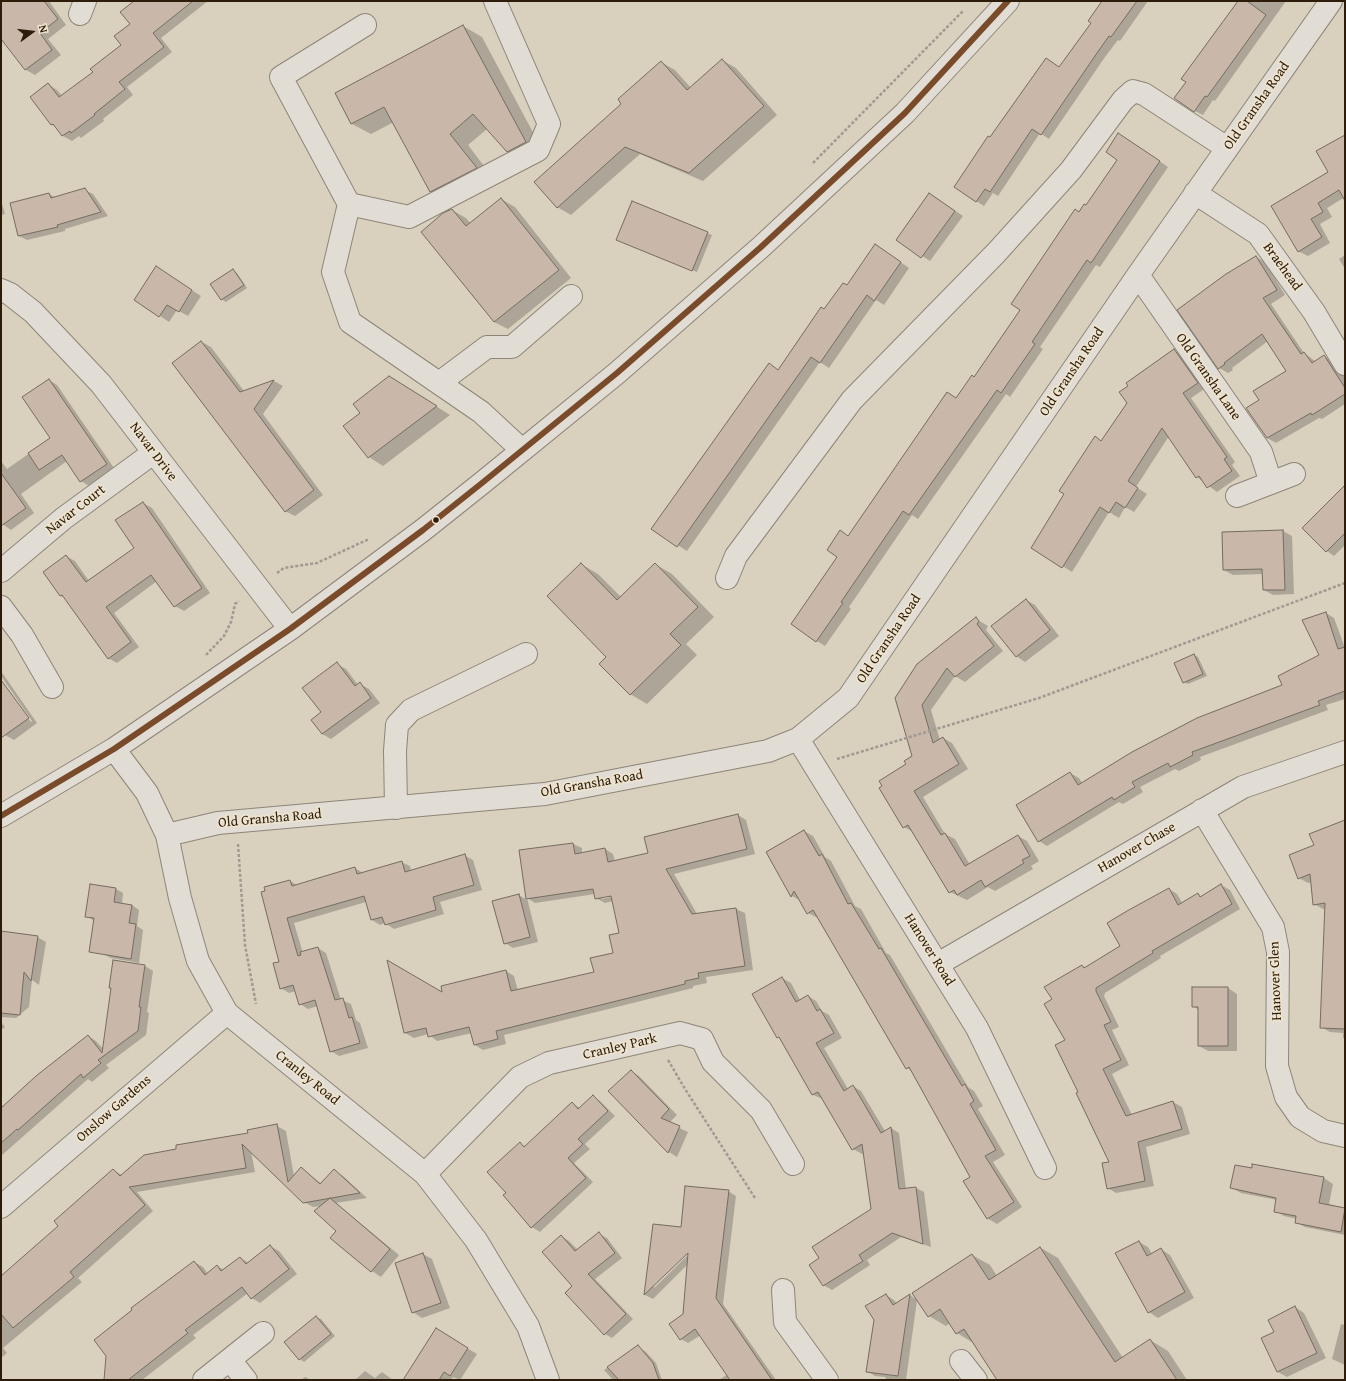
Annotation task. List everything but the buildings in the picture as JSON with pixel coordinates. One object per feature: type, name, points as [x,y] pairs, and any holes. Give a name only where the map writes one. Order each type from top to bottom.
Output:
[{"type":"street","points":[[349,204],[409,217],[538,150],[549,124],[495,1]]},
{"type":"street","points":[[1,816],[114,749],[290,629],[423,530],[522,450],[617,373],[761,247],[905,113],[1008,1]]},
{"type":"street","name":"Old Gransha Road","points":[[167,835],[218,823],[545,794],[768,750],[798,739],[848,698],[1195,193],[1331,1]]},
{"type":"street","points":[[365,25],[281,77],[349,204],[333,272],[350,322],[481,412],[522,450]]},
{"type":"street","points":[[726,578],[736,556],[852,400],[996,253],[1072,170],[1123,100],[1133,91],[1144,94],[1227,148]]},
{"type":"street","name":"Braehead","points":[[1195,193],[1258,234],[1314,312],[1345,364]]},
{"type":"street","name":"Old Gransha Lane","points":[[1138,276],[1261,452],[1271,483]]},
{"type":"street","name":"Navar Drive","points":[[1,290],[10,294],[33,312],[101,384],[290,629]]},
{"type":"street","points":[[439,383],[487,347],[512,347],[570,296]]},
{"type":"street","name":"Navar Court","points":[[1,571],[64,518],[153,453]]},
{"type":"street","points":[[1237,496],[1294,474]]},
{"type":"street","points":[[1,606],[22,635],[52,688]]},
{"type":"street","points":[[396,808],[395,751],[397,725],[411,710],[526,654]]},
{"type":"street","name":"Hanover Road","points":[[798,739],[816,765],[977,1028],[1045,1168]]},
{"type":"street","name":"Cranley Road","points":[[114,749],[147,793],[167,835],[180,898],[198,961],[227,1013],[425,1174],[476,1240],[528,1326],[548,1380]]},
{"type":"street","name":"Hanover Chase","points":[[938,964],[1243,787],[1345,752]]},
{"type":"street","name":"Hanover Glen","points":[[1202,810],[1273,927],[1278,952],[1277,1066],[1286,1097],[1300,1117],[1323,1131],[1345,1136]]},
{"type":"street","name":"Onslow Gardens","points":[[1,1207],[227,1013]]},
{"type":"street","name":"Cranley Park","points":[[425,1174],[520,1077],[549,1063],[680,1033],[702,1039],[713,1062],[761,1110],[793,1164]]},
{"type":"street","points":[[783,1290],[785,1322],[827,1380]]},
{"type":"street","points":[[204,1380],[263,1333]]},
{"type":"street","points":[[230,1360],[246,1380]]},
{"type":"street","points":[[961,1361],[976,1380]]},
{"type":"path","points":[[816,765],[1039,698],[1345,583]]},
{"type":"path","points":[[237,822],[245,945],[256,1005]]},
{"type":"path","points":[[655,1039],[685,1089],[756,1198]]},
{"type":"transit line","points":[[1,816],[114,749],[290,629],[423,530],[482,483],[617,373],[761,247],[905,113],[1008,1]]}]
